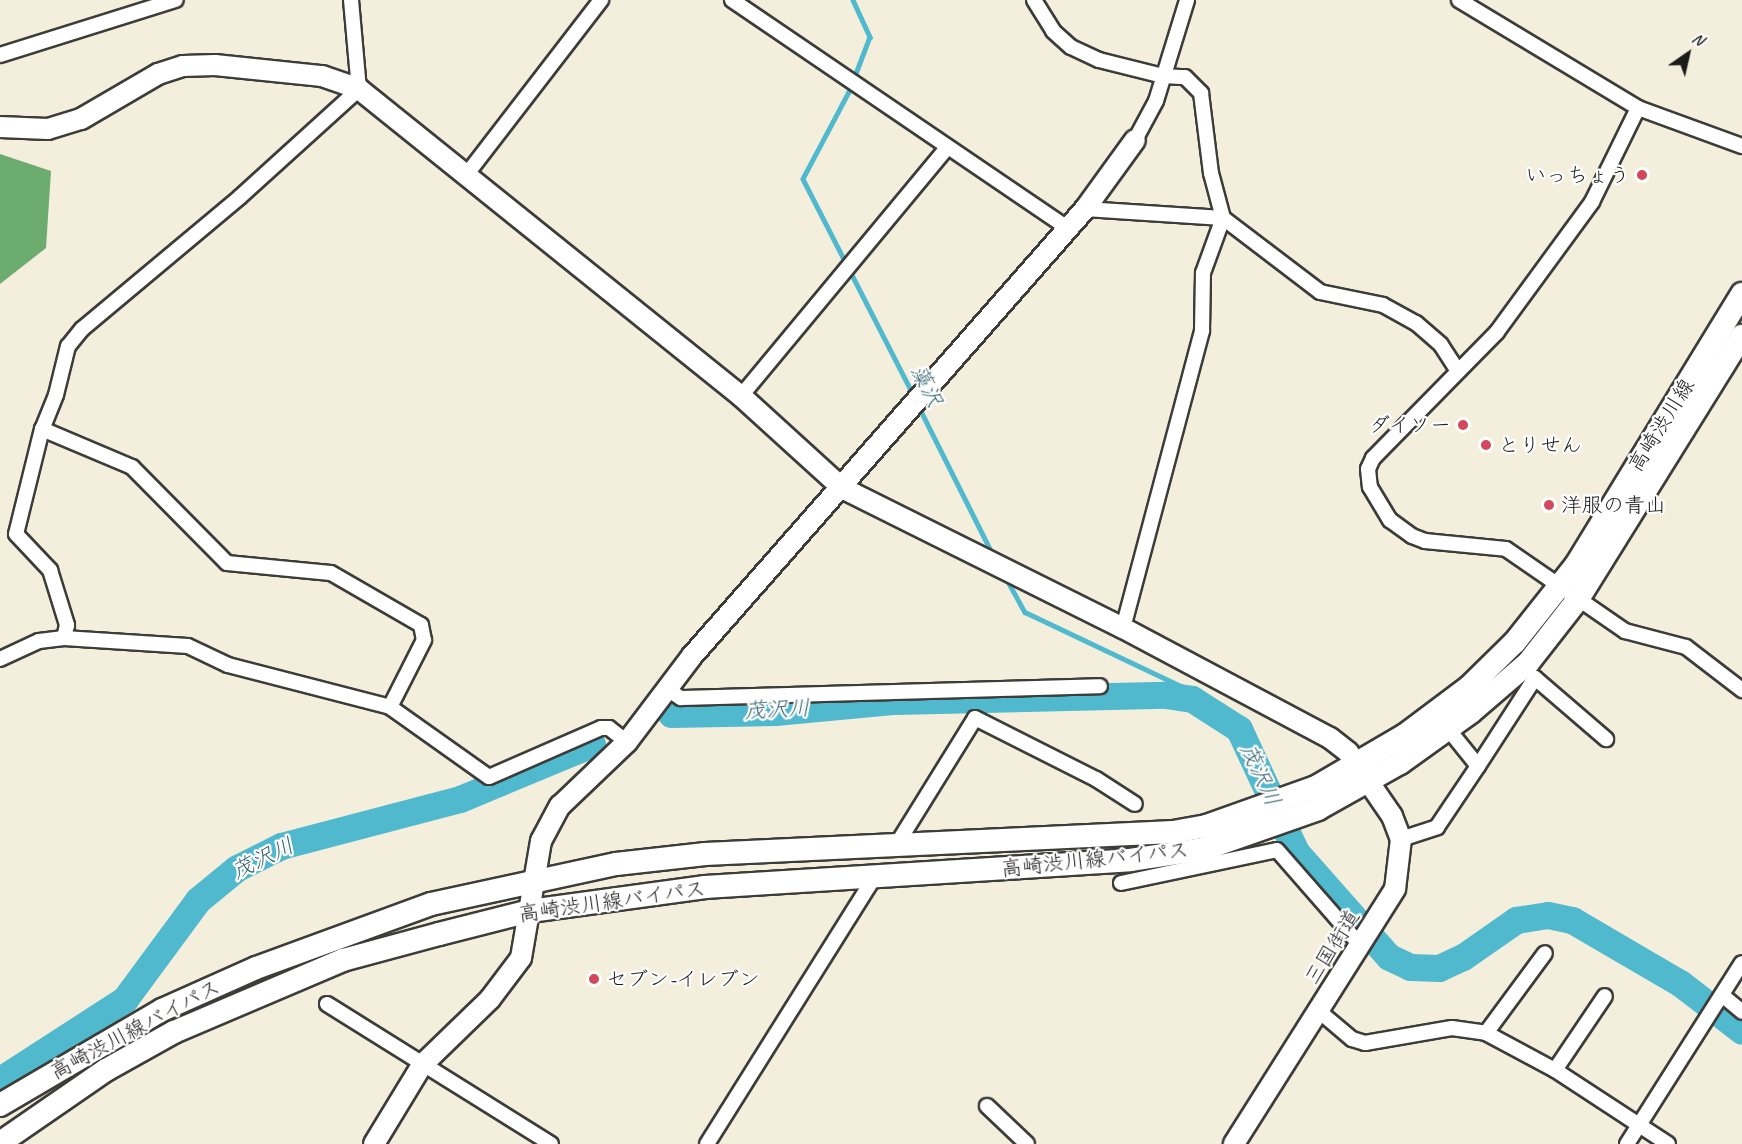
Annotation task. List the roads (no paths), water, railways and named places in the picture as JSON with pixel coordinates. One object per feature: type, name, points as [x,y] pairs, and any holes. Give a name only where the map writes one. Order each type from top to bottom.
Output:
[{"type":"main road","name":"高崎渋川線","points":[[1569,592],[1742,294]]},
{"type":"main road","name":"高崎渋川線","points":[[1569,592],[1742,336]]},
{"type":"main road","name":"高崎渋川線バイパス","points":[[0,1143],[106,1070],[174,1032],[260,993],[343,960],[530,911],[705,887],[1130,860],[1204,849],[1364,773],[1448,729],[1528,663],[1569,592]]},
{"type":"main road","name":"高崎渋川線バイパス","points":[[1364,773],[1413,730],[1492,667],[1569,592]]},
{"type":"main road","name":"高崎渋川線バイパス","points":[[0,1105],[162,1010],[245,972],[431,904],[533,880],[616,864],[705,854],[1173,832],[1278,813]]},
{"type":"street","points":[[0,55],[176,0]]},
{"type":"street","points":[[351,0],[359,89]]},
{"type":"street","points":[[467,174],[601,0]]},
{"type":"street","points":[[732,0],[1068,228]]},
{"type":"street","points":[[1034,0],[1053,31],[1071,47],[1099,60],[1163,76],[1185,77],[1201,93],[1211,173],[1223,218],[1203,273],[1202,331],[1124,628]]},
{"type":"street","points":[[374,1144],[422,1065],[490,999],[513,971],[524,949],[533,880],[541,841],[560,807],[627,742],[667,689],[820,508],[843,488],[1085,208],[1135,140],[1156,101],[1187,0]]},
{"type":"street","points":[[1460,0],[1638,108],[1742,146]]},
{"type":"street","points":[[0,127],[48,129],[81,119],[158,74],[183,66],[215,65],[322,76],[359,89],[741,396],[843,488],[1124,628],[1330,738],[1364,773],[1401,839],[1437,828],[1535,678],[1606,739]]},
{"type":"street","points":[[64,638],[67,625],[50,570],[16,534],[42,429],[56,395],[68,346],[82,329],[240,197],[359,89]]},
{"type":"street","points":[[1638,108],[1592,202],[1497,332],[1457,370],[1372,459],[1368,470],[1370,487],[1390,520],[1412,536],[1425,541],[1506,549],[1625,631],[1686,647],[1742,690]]},
{"type":"street","points":[[741,396],[947,148]]},
{"type":"street","points":[[1085,208],[1223,218],[1320,292],[1383,305],[1416,323],[1441,345],[1457,370]]},
{"type":"street","points":[[42,429],[132,467],[227,563],[331,573],[421,625],[423,640],[390,707]]},
{"type":"street","points":[[0,659],[39,641],[64,638],[188,646],[228,665],[390,707],[489,777],[601,728],[609,728],[627,742]]},
{"type":"street","points":[[667,689],[681,698],[1100,686]]},
{"type":"street","points":[[897,844],[975,718],[1096,779],[1135,804]]},
{"type":"street","points":[[1448,729],[1478,766]]},
{"type":"street","name":"三国街道","points":[[1234,1144],[1320,1012],[1395,889],[1401,839]]},
{"type":"street","points":[[1121,883],[1277,850],[1361,946]]},
{"type":"street","points":[[707,1144],[875,876]]},
{"type":"street","points":[[1486,1033],[1545,953]]},
{"type":"street","points":[[1627,1144],[1742,963]]},
{"type":"street","points":[[1555,1070],[1605,996]]},
{"type":"street","points":[[1721,997],[1742,1012]]},
{"type":"street","points":[[327,1004],[551,1144]]},
{"type":"street","points":[[1320,1012],[1352,1039],[1365,1043],[1452,1029],[1486,1033],[1555,1070],[1668,1144]]},
{"type":"street","points":[[987,1106],[1027,1144]]},
{"type":"waterway","name":"藻沢","points":[[853,0],[870,37],[849,92],[803,179],[914,396]]},
{"type":"waterway","name":"藻沢","points":[[919,407],[993,555]]},
{"type":"waterway","name":"藻沢","points":[[1006,578],[1025,612],[1187,689],[1192,699]]},
{"type":"waterway","name":"茂沢川","points":[[671,714],[775,712],[894,701],[1165,695],[1192,699],[1239,729],[1296,852],[1389,957],[1410,967],[1439,968],[1463,957],[1516,920],[1548,915],[1572,920],[1680,983],[1742,1031]]},
{"type":"waterway","name":"茂沢川","points":[[0,1080],[125,999],[198,900],[237,868],[281,846],[460,799],[592,744]]},
{"type":"place","name":"いっちょう","points":[[1642,175]]},
{"type":"place","name":"ダイソー","points":[[1463,425]]},
{"type":"place","name":"とりせん","points":[[1486,445]]},
{"type":"place","name":"洋服の青山","points":[[1549,505]]},
{"type":"place","name":"セブン-イレブン","points":[[594,979]]}]
